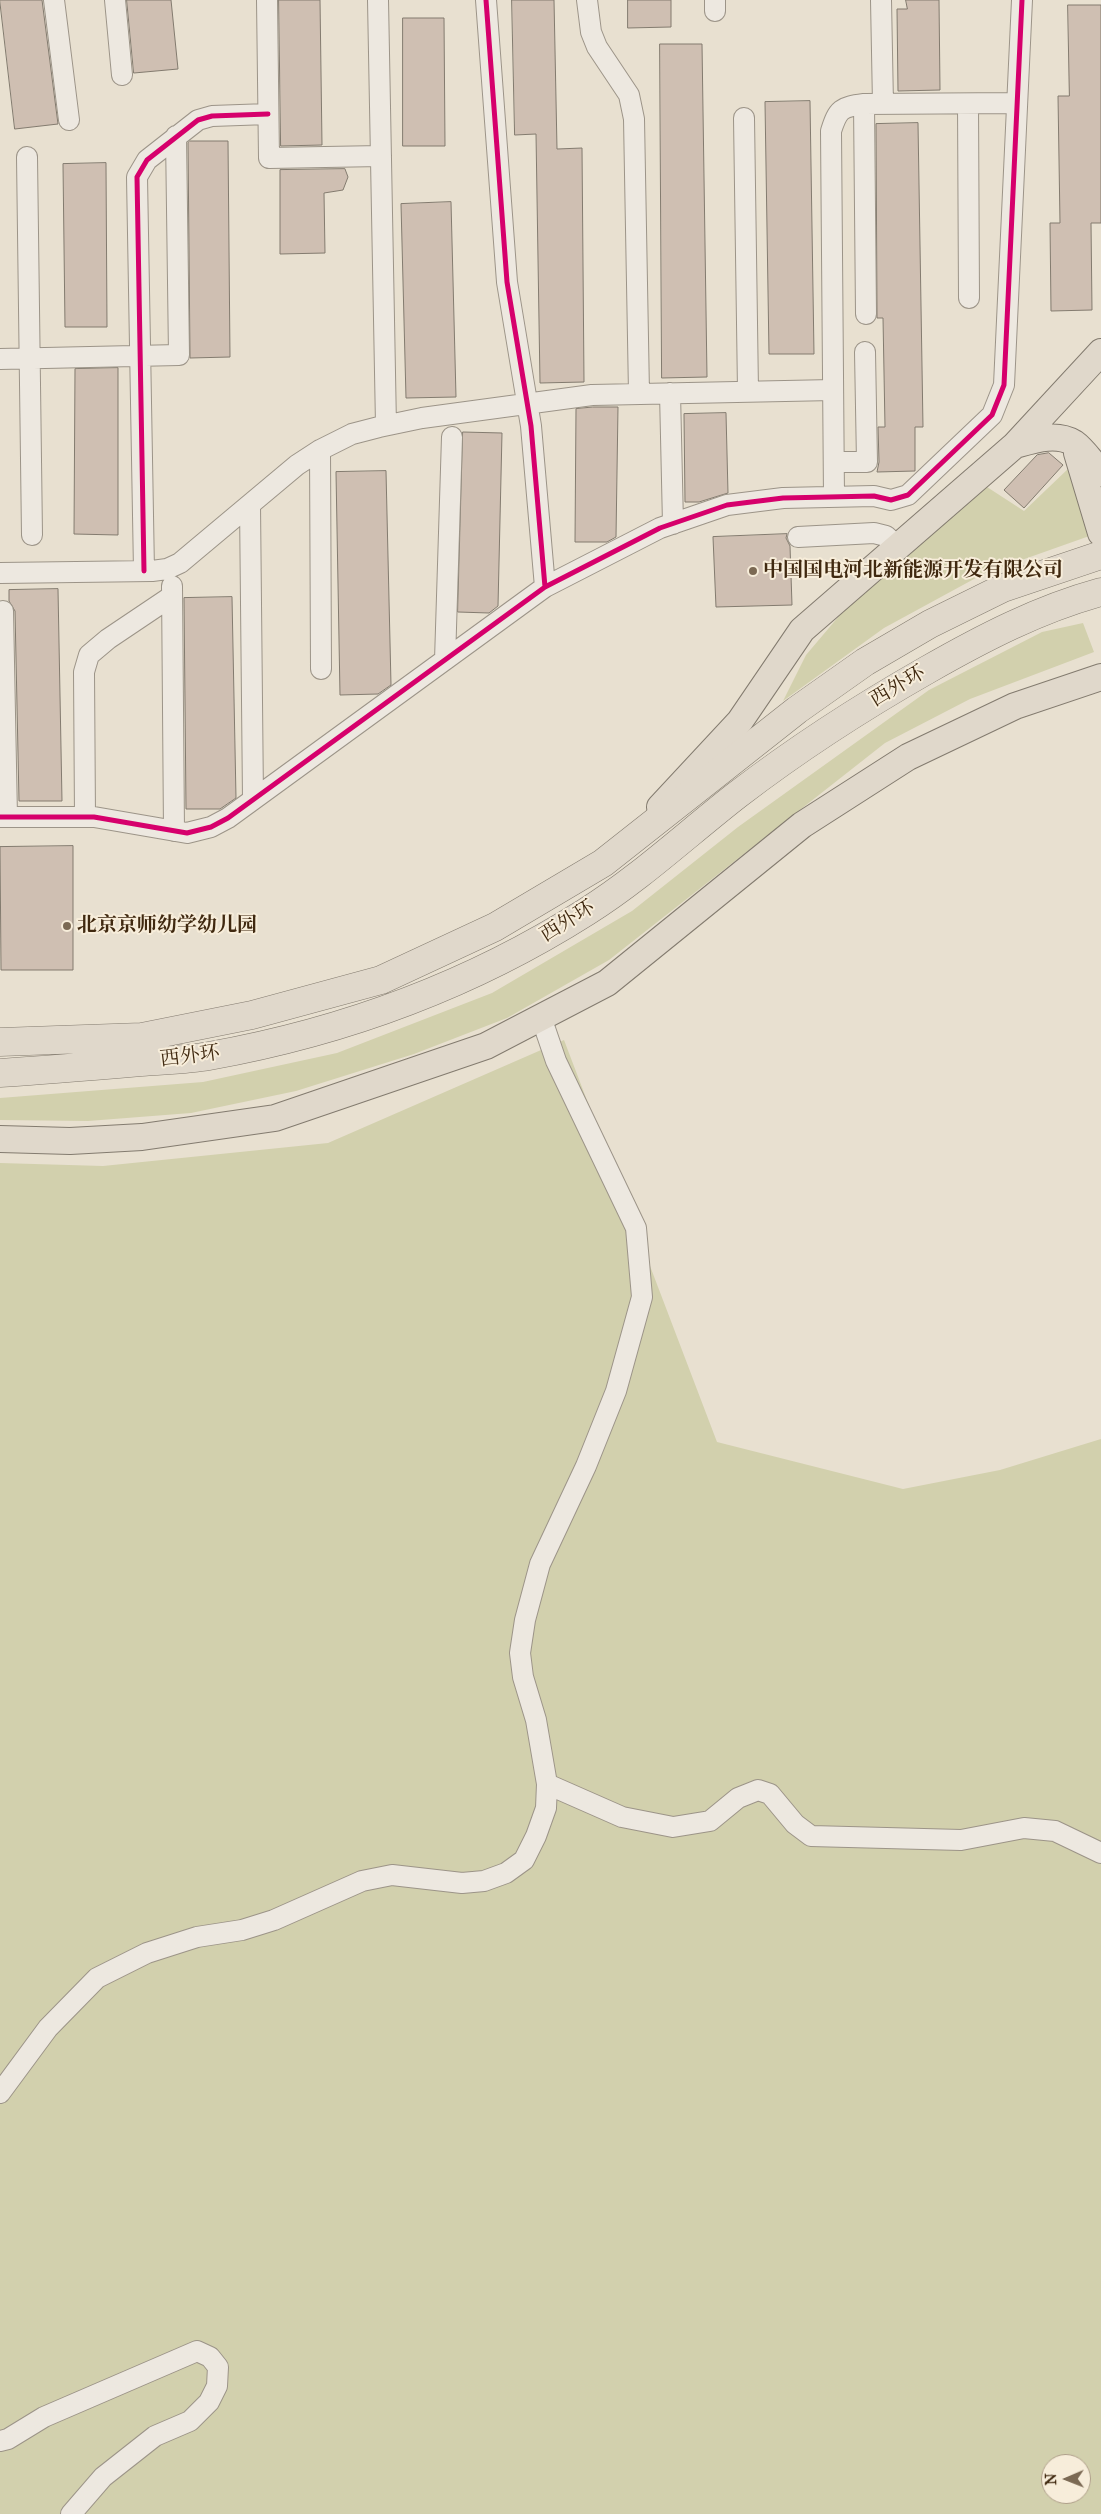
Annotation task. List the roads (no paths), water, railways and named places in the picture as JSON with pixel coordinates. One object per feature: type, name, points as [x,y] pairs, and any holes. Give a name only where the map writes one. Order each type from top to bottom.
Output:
[{"type":"highway","name":"西外环","points":[[0,1042],[142,1037],[252,1015],[381,980],[495,928],[588,871],[648,828],[797,710],[865,662],[930,624],[1003,588],[1101,555]]},
{"type":"highway","name":"西外环","points":[[0,1073],[206,1057],[305,1035],[425,996],[518,953],[589,911],[669,852],[736,796],[813,740],[885,694],[991,634],[1068,601],[1101,592]]},
{"type":"main road","points":[[588,871],[667,801],[740,721],[802,630],[1015,445],[1101,352]]},
{"type":"main road","points":[[1015,445],[1036,439],[1054,437],[1073,443],[1101,473]]},
{"type":"main road","points":[[1073,443],[1083,468],[1101,533]]},
{"type":"main road","points":[[0,1139],[70,1140],[142,1137],[275,1118],[486,1046],[607,983],[802,824],[908,757],[1015,706],[1050,692],[1090,680],[1101,668]]},
{"type":"main road","points":[[1050,692],[1101,698]]},
{"type":"street","points":[[54,0],[69,120]]},
{"type":"street","points":[[116,0],[122,74]]},
{"type":"street","points":[[266,0],[269,158],[381,156]]},
{"type":"street","points":[[378,0],[386,425]]},
{"type":"street","points":[[486,0],[507,282],[531,426],[545,588]]},
{"type":"street","points":[[587,0],[591,32],[597,46],[628,95],[634,119],[639,393]]},
{"type":"street","points":[[866,314],[873,104],[881,0]]},
{"type":"street","points":[[3,611],[3,817],[85,817],[187,833],[211,827],[228,818],[545,588],[674,524],[727,505],[783,498],[874,496],[891,500],[908,495],[992,415],[1004,385],[1022,0]]},
{"type":"street","points":[[834,497],[831,131],[836,114],[847,106],[873,104],[1016,103]]},
{"type":"street","points":[[968,104],[969,298]]},
{"type":"street","points":[[144,571],[137,177],[146,160],[198,120],[212,116],[268,114]]},
{"type":"street","points":[[744,118],[748,391]]},
{"type":"street","points":[[0,359],[178,355],[176,136]]},
{"type":"street","points":[[27,157],[32,535]]},
{"type":"street","points":[[834,462],[867,462],[865,352]]},
{"type":"street","points":[[0,573],[144,571],[171,567],[180,563],[297,465],[320,450],[352,434],[386,425],[422,418],[592,395],[833,390]]},
{"type":"street","points":[[670,393],[674,524]]},
{"type":"street","points":[[445,660],[452,437]]},
{"type":"street","points":[[320,450],[321,669]]},
{"type":"street","points":[[250,505],[253,799]]},
{"type":"street","points":[[798,537],[874,533],[886,536],[897,546]]},
{"type":"street","points":[[171,567],[174,831]]},
{"type":"street","points":[[85,817],[84,672],[89,655],[108,639],[172,596]]},
{"type":"street","points":[[0,2093],[48,2028],[98,1978],[147,1954],[197,1937],[242,1930],[274,1920],[362,1881],[392,1875],[462,1883],[484,1881],[506,1873],[524,1860],[536,1836],[546,1808],[547,1784],[536,1720],[523,1677],[520,1653],[525,1620],[540,1564],[586,1466],[616,1390],[642,1297],[636,1228],[556,1061],[541,1017]]},
{"type":"street","points":[[547,1784],[622,1817],[673,1827],[710,1821],[738,1798],[758,1790],[770,1794],[795,1824],[811,1836],[961,1840],[1024,1828],[1055,1831],[1101,1853]]},
{"type":"street","points":[[0,2441],[8,2439],[44,2417],[197,2351],[210,2357],[218,2367],[217,2386],[209,2402],[190,2421],[155,2436],[103,2477],[71,2514]]},
{"type":"place","name":"中国国电河北新能源开发有限公司","points":[[753,571]]},
{"type":"place","name":"北京京师幼学幼儿园","points":[[67,926]]}]
